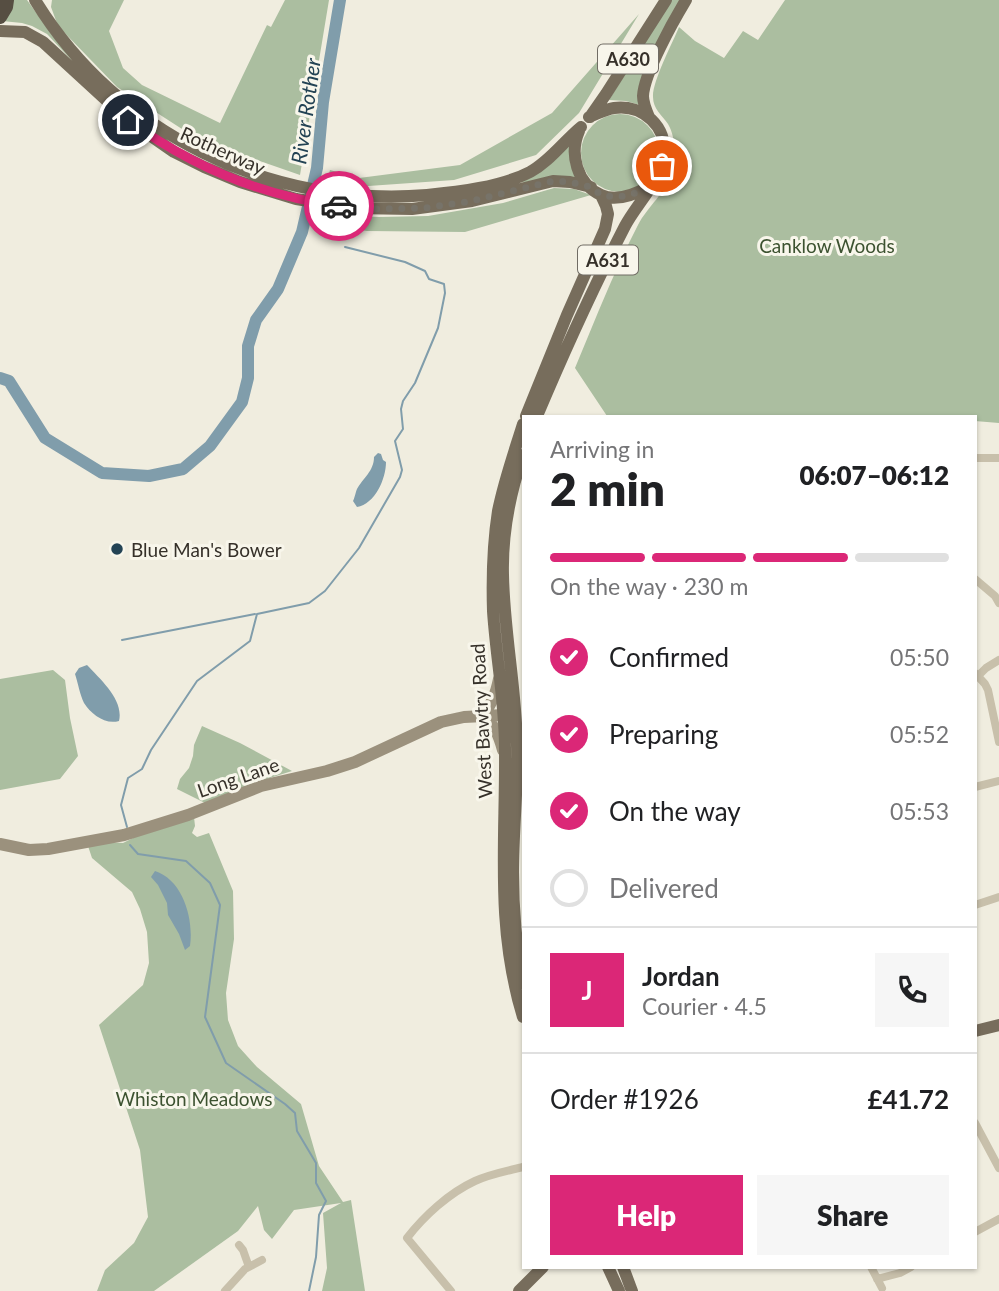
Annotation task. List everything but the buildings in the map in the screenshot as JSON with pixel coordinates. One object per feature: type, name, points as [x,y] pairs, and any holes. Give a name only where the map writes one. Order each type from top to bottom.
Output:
[{"type":"highway","points":[[0,17],[7,0]]},
{"type":"main road","name":"Rotherway","points":[[35,0],[58,35],[85,66],[142,116],[212,158],[298,194]]},
{"type":"main road","name":"A630","points":[[585,122],[607,94],[666,0]]},
{"type":"main road","name":"A630","points":[[649,117],[644,105],[644,89],[660,49],[686,0]]},
{"type":"main road","name":"Rotherway","points":[[0,31],[25,32],[43,42],[128,120],[174,152],[240,183],[376,209],[472,201],[553,181],[570,182],[596,191]]},
{"type":"main road","points":[[614,108],[639,111],[649,117],[661,134],[665,150],[662,166],[651,185],[635,193],[616,197],[596,191],[578,172],[574,158],[575,142],[585,122],[614,108]]},
{"type":"main road","name":"Rotherway","points":[[327,199],[445,193],[513,179],[547,161],[585,122]]},
{"type":"main road","name":"A631","points":[[537,415],[605,266],[636,206],[651,185]]},
{"type":"main road","name":"A631","points":[[526,415],[597,251],[607,221],[607,206],[596,191]]},
{"type":"main road","name":"A631","points":[[584,276],[592,276],[605,266]]},
{"type":"main road","name":"West Bawtry Road","points":[[522,427],[498,512],[494,612],[504,715],[504,908],[511,969],[522,1013]]},
{"type":"main road","name":"West Bawtry Road","points":[[522,459],[508,510],[503,574],[516,702],[513,872],[515,935],[522,977]]},
{"type":"main road","points":[[977,1030],[999,1024]]},
{"type":"main road","points":[[519,1291],[541,1269]]},
{"type":"main road","points":[[609,1269],[618,1291]]},
{"type":"main road","points":[[623,1269],[632,1291]]},
{"type":"street","points":[[977,458],[999,458]]},
{"type":"street","points":[[977,581],[996,596],[999,603]]},
{"type":"street","points":[[977,673],[999,660]]},
{"type":"street","points":[[500,674],[495,695],[482,716],[497,732],[505,758]]},
{"type":"street","points":[[977,675],[988,690],[999,742]]},
{"type":"street","points":[[504,715],[512,697],[513,680]]},
{"type":"street","name":"Long Lane","points":[[0,844],[29,850],[48,849],[124,835],[188,815],[261,786],[346,765],[440,722],[464,717],[504,715]]},
{"type":"street","points":[[977,786],[999,781]]},
{"type":"street","points":[[977,904],[999,897]]},
{"type":"street","points":[[977,1127],[999,1166]]},
{"type":"street","points":[[451,1291],[407,1238],[438,1206],[474,1181],[522,1167]]},
{"type":"street","points":[[977,1231],[999,1219]]},
{"type":"street","points":[[239,1245],[249,1266]]},
{"type":"street","points":[[225,1291],[249,1266],[262,1260]]},
{"type":"street","points":[[872,1269],[882,1288]]},
{"type":"street","points":[[877,1279],[907,1269]]},
{"type":"green space","points":[[9,0],[27,0],[93,83],[47,34],[22,23],[2,21]]},
{"type":"green space","points":[[52,0],[124,0],[109,31],[123,68],[142,85],[220,123],[267,25],[271,27],[285,0],[329,0],[300,175],[199,140],[117,87],[58,26],[51,7]]},
{"type":"green space","points":[[671,0],[681,0],[640,105],[609,100]]},
{"type":"green space","name":"Canklow Woods","points":[[785,0],[999,0],[999,423],[977,421],[977,415],[606,415],[575,368],[629,242],[642,218],[666,186],[672,171],[674,141],[653,97],[659,72],[679,27],[695,41],[724,58],[743,31],[758,40]]},
{"type":"green space","points":[[639,14],[579,113],[536,155],[454,180],[354,187],[327,181],[330,170],[359,178],[460,165],[552,113]]},
{"type":"green space","points":[[620,114],[635,117],[648,125],[656,138],[659,153],[656,168],[648,181],[635,189],[620,192],[605,189],[592,181],[584,168],[581,153],[584,138],[592,125],[605,117]]},
{"type":"green space","points":[[569,144],[570,162],[576,178],[519,182]]},
{"type":"green space","points":[[554,188],[574,189],[591,195],[465,232],[367,231],[321,224],[323,215],[428,216],[503,203]]},
{"type":"green space","points":[[53,670],[65,680],[78,756],[60,779],[0,790],[0,679]]},
{"type":"green space","points":[[202,726],[292,771],[205,803],[177,789],[180,779],[189,768]]},
{"type":"green space","name":"Whiston Meadows","points":[[194,817],[195,826],[192,833],[197,837],[209,833],[233,891],[234,939],[226,993],[228,1020],[238,1046],[257,1067],[301,1104],[319,1166],[343,1202],[351,1200],[365,1291],[322,1291],[327,1268],[323,1213],[341,1203],[294,1210],[272,1239],[264,1230],[258,1206],[238,1231],[154,1291],[97,1291],[105,1270],[134,1243],[148,1217],[140,1150],[99,1025],[143,985],[149,963],[147,932],[132,892],[92,858],[88,846],[106,842],[123,843],[143,833]]},
{"type":"water","points":[[378,453],[386,462],[382,483],[369,501],[357,507],[353,501],[357,490]]},
{"type":"water","points":[[87,665],[115,698],[120,713],[119,721],[99,718],[84,703],[75,674],[79,668]]},
{"type":"water","points":[[155,871],[173,883],[184,902],[191,935],[190,946],[185,950],[168,915],[167,903],[151,877]]},
{"type":"waterway","name":"River Rother","points":[[0,378],[9,381],[45,438],[102,473],[149,476],[183,469],[210,446],[242,402],[248,378],[248,346],[256,320],[278,289],[302,232],[317,168],[323,102],[340,0]]},
{"type":"waterway","points":[[127,827],[121,805],[128,778],[142,769],[151,750],[197,681],[250,641],[257,614],[309,603],[325,591],[359,548],[400,477],[402,470],[395,441],[403,429],[401,409],[438,328],[445,293],[444,284],[429,279],[425,271],[405,262],[345,247]]},
{"type":"waterway","points":[[122,640],[255,614]]},
{"type":"waterway","points":[[130,845],[138,854],[186,861],[210,883],[220,905],[205,1017],[226,1063],[295,1113],[297,1131],[316,1163],[316,1183],[326,1201],[319,1215],[316,1257],[309,1291]]},
{"type":"way so far","points":[[339,206],[376,209],[425,208],[472,201],[553,181],[591,187],[601,195],[616,197],[635,193],[651,185],[662,166]]},
{"type":"place","name":"Blue Man's Bower","points":[[117,549]]},
{"type":"route","points":[[128,120],[174,152],[240,183],[296,200],[339,206]]}]
